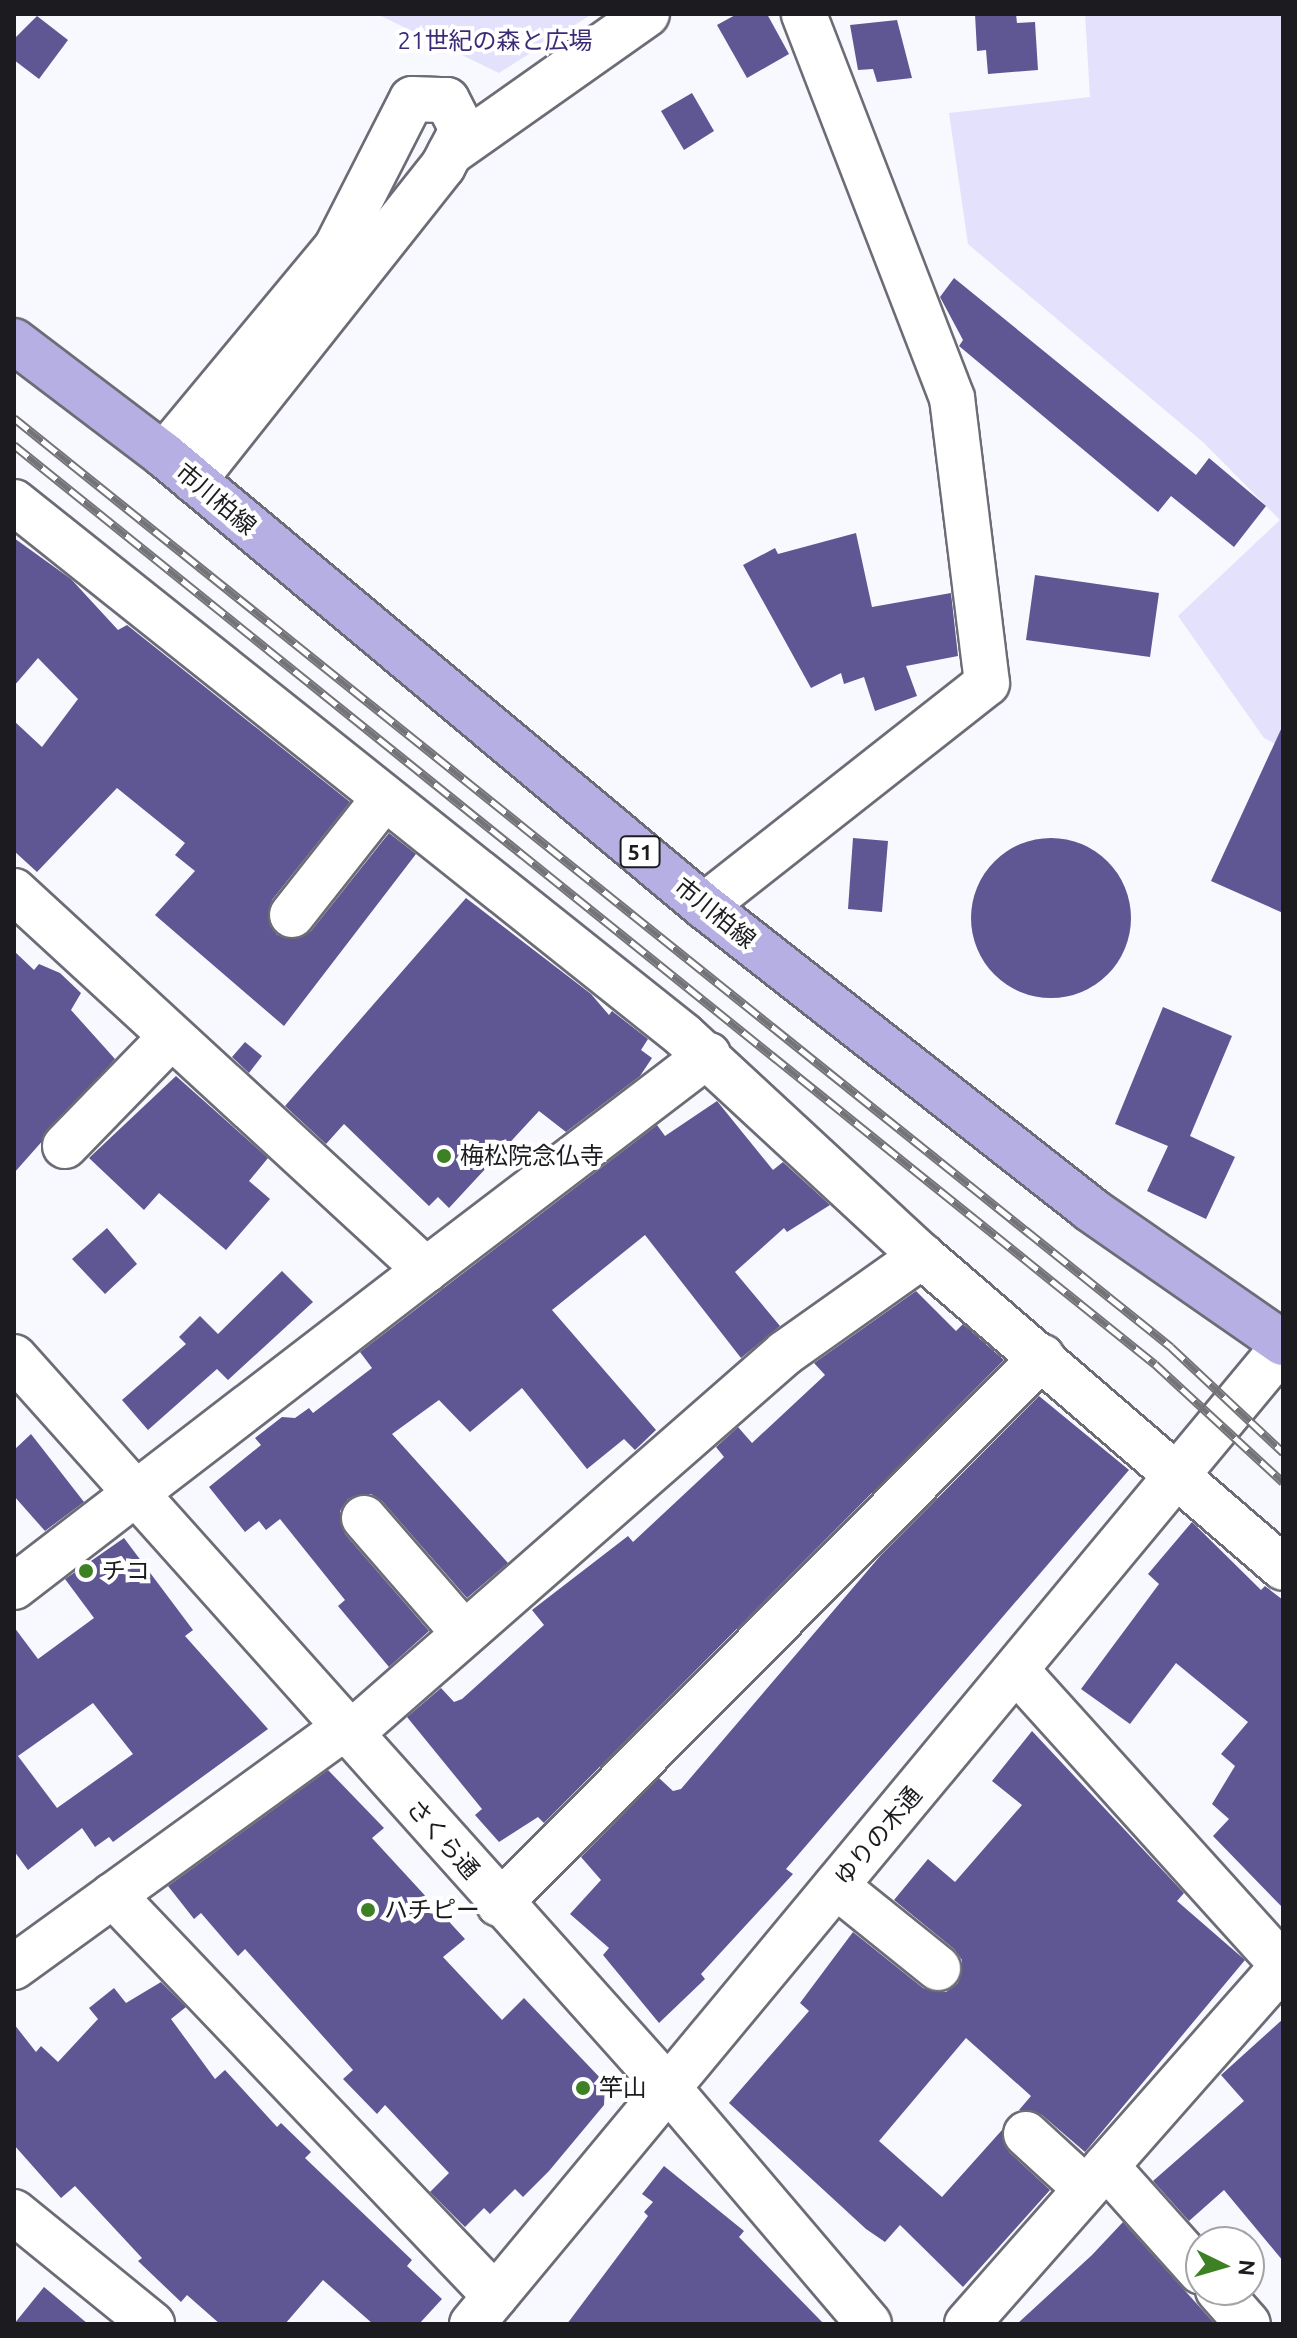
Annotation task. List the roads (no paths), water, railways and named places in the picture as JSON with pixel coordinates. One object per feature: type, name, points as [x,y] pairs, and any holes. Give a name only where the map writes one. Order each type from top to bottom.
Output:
[{"type":"main road","name":"市川柏線","points":[[14,341],[179,468],[704,906],[1090,1209],[1283,1345]]},
{"type":"street","points":[[450,153],[647,14]]},
{"type":"street","points":[[704,906],[987,683],[952,398],[804,14]]},
{"type":"street","points":[[412,99],[447,100],[462,130],[450,153],[179,468],[336,248],[412,99]]},
{"type":"street","points":[[14,502],[382,801],[708,1055],[922,1256],[1283,1568]]},
{"type":"street","points":[[292,915],[382,801]]},
{"type":"street","points":[[14,891],[426,1270]]},
{"type":"street","points":[[65,1146],[171,1037]]},
{"type":"street","points":[[14,1587],[708,1055]]},
{"type":"street","points":[[14,1967],[348,1731],[785,1353],[922,1256]]},
{"type":"street","name":"ゆりの木通","points":[[483,2310],[670,2090],[836,1886],[1179,1477],[1283,1345]]},
{"type":"street","name":"さくら通","points":[[14,1357],[499,1904],[670,2090],[869,2324]]},
{"type":"street","points":[[499,1904],[1042,1357]]},
{"type":"street","points":[[364,1518],[464,1633]]},
{"type":"street","points":[[967,2324],[1283,1965],[1017,1671]]},
{"type":"street","points":[[836,1886],[938,1968]]},
{"type":"street","points":[[113,1895],[483,2310]]},
{"type":"street","points":[[1026,2134],[1096,2177],[1185,2258]]},
{"type":"street","points":[[14,2212],[152,2324]]},
{"type":"street","points":[[1232,2306],[1248,2324]]},
{"type":"railway","points":[[14,418],[1171,1347],[1283,1452]]},
{"type":"railway","points":[[14,445],[1155,1364],[1283,1482]]},
{"type":"place","name":"梅松院念仏寺","points":[[444,1156]]},
{"type":"place","name":"チコ","points":[[86,1571]]},
{"type":"place","name":"ハチピー","points":[[368,1910]]},
{"type":"place","name":"竿山","points":[[583,2088]]},
{"type":"park label","name":"21世紀の森と広場","points":[[495,41]]}]
